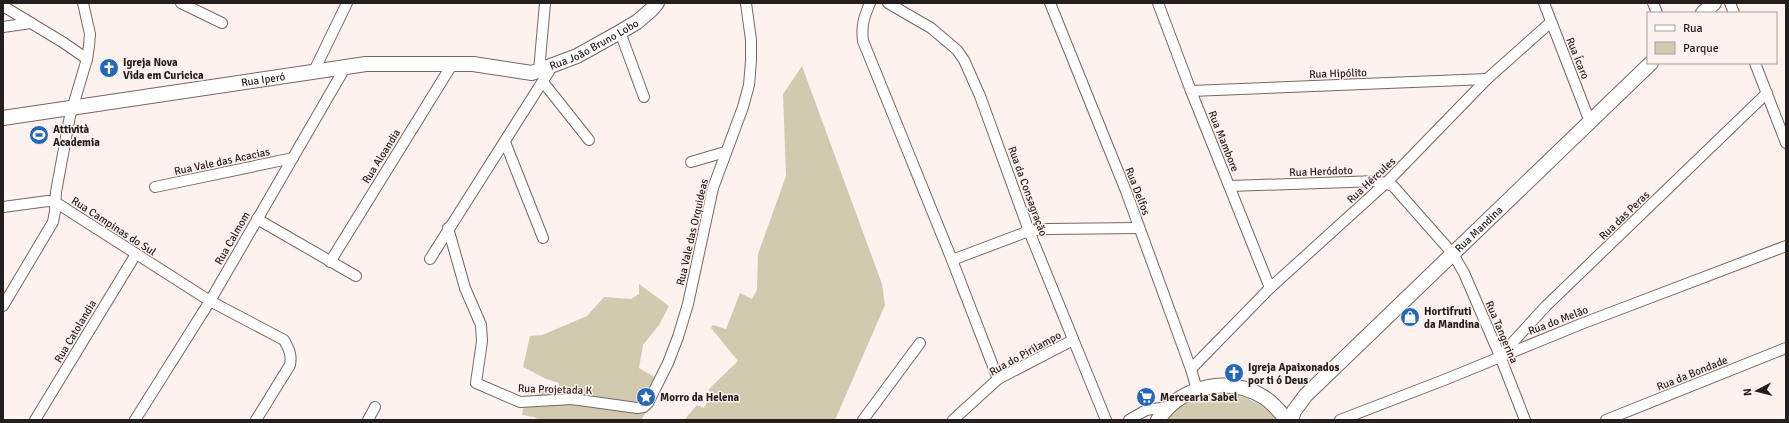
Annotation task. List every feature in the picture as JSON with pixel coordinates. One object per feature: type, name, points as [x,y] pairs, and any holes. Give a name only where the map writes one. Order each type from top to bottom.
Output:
[{"type":"street","name":"Rua Campinas do Sul","points":[[83,3],[90,34],[87,59],[73,108],[56,192],[56,202],[210,301],[284,340],[290,351],[290,365],[256,420]]},
{"type":"street","points":[[181,3],[222,23]]},
{"type":"street","points":[[314,70],[347,3]]},
{"type":"street","points":[[430,259],[448,228],[505,142],[541,77],[545,3]]},
{"type":"street","name":"Rua João Bruno Lobo","points":[[523,72],[541,77],[553,66],[577,56],[637,22],[657,3]]},
{"type":"street","name":"Rua Vale das Orquideas","points":[[653,394],[668,363],[688,304],[713,188],[725,152],[743,107],[749,84],[752,61],[746,3]]},
{"type":"street","points":[[870,3],[863,20],[861,30],[864,41],[998,379]]},
{"type":"street","name":"Rua da Consagração","points":[[888,3],[931,28],[957,50],[964,60],[980,96],[1029,231],[1106,420]]},
{"type":"street","name":"Rua Delfos","points":[[1050,3],[1139,228],[1191,369],[1197,390]]},
{"type":"street","name":"Rua Mambore","points":[[1158,3],[1191,91],[1270,288]]},
{"type":"street","name":"Rua Ícaro","points":[[1544,3],[1590,122]]},
{"type":"street","points":[[1704,12],[1714,3]]},
{"type":"street","points":[[3,6],[87,59]]},
{"type":"street","name":"Rua Hércules","points":[[1191,369],[1270,288],[1386,182],[1487,79],[1551,22]]},
{"type":"street","points":[[3,27],[31,23]]},
{"type":"street","points":[[620,32],[644,97]]},
{"type":"street","name":"Rua Aloandia","points":[[330,262],[453,63]]},
{"type":"street","name":"Rua Iperó","points":[[3,118],[314,70],[366,64],[473,64],[523,72]]},
{"type":"street","name":"Rua Mandina","points":[[1291,420],[1294,411],[1306,395],[1650,64]]},
{"type":"street","points":[[1755,64],[1786,143]]},
{"type":"street","name":"Rua Calmom","points":[[135,420],[210,301],[346,66]]},
{"type":"street","points":[[541,77],[589,140]]},
{"type":"street","name":"Rua Hipólito","points":[[1191,91],[1487,79]]},
{"type":"street","name":"Rua das Peras","points":[[1500,356],[1546,306],[1767,93]]},
{"type":"street","points":[[505,142],[543,238]]},
{"type":"street","points":[[691,162],[725,152]]},
{"type":"street","name":"Rua Vale das Acacias","points":[[155,187],[293,158]]},
{"type":"street","name":"Rua Heródoto","points":[[1230,186],[1378,181],[1386,182]]},
{"type":"street","points":[[1386,182],[1393,186],[1453,254]]},
{"type":"street","points":[[3,207],[48,201],[56,202],[55,215],[50,230],[3,306]]},
{"type":"street","points":[[258,219],[356,276]]},
{"type":"street","name":"Rua Projetada K","points":[[448,228],[465,288],[481,325],[482,341],[476,387],[489,390],[520,402],[572,399],[637,408],[648,403],[653,394]]},
{"type":"street","points":[[952,260],[1029,231],[1048,228],[1139,228]]},
{"type":"street","name":"Rua do Melão","points":[[1340,420],[1444,380],[1500,356],[1786,246]]},
{"type":"street","name":"Rua Catolandia","points":[[35,420],[136,254]]},
{"type":"street","name":"Rua Tangerina","points":[[1453,254],[1464,273],[1500,356],[1525,420]]},
{"type":"street","name":"Rua do Pirilampo","points":[[953,420],[998,379],[1074,340]]},
{"type":"street","points":[[863,420],[920,343]]},
{"type":"street","name":"Rua da Bondade","points":[[1606,420],[1786,348]]},
{"type":"street","points":[[1186,356],[1198,356],[1205,353]]},
{"type":"street","points":[[1158,420],[1168,407],[1182,397],[1197,390],[1218,386],[1242,388],[1254,392],[1275,405],[1287,420]]},
{"type":"street","name":"Rua Mandina","points":[[1275,405],[1286,405],[1306,395]]},
{"type":"street","points":[[368,420],[375,407]]},
{"type":"street","points":[[1129,420],[1146,410],[1168,407]]},
{"type":"green space","points":[[802,66],[882,284],[885,305],[835,420],[684,420],[697,405],[704,408],[710,397],[709,389],[738,361],[711,328],[713,325],[726,329],[740,293],[752,299],[757,290],[758,254],[786,176],[783,94]]},
{"type":"green space","points":[[639,284],[669,306],[659,325],[643,345],[639,368],[665,383],[641,420],[539,420],[534,417],[522,415],[524,405],[543,390],[559,391],[559,383],[546,379],[523,367],[530,336],[542,335],[587,316],[604,297],[631,299],[639,294]]},
{"type":"green space","points":[[1217,392],[1242,397],[1257,403],[1270,413],[1276,420],[1162,420],[1174,409],[1187,401],[1201,395]]},
{"type":"place","name":"Igreja Nova Vida em Curicica","points":[[109,68]]},
{"type":"place","name":"Attività Academia","points":[[39,135]]},
{"type":"place","name":"Hortifruti da Mandina","points":[[1410,317]]},
{"type":"place","name":"Igreja Apaixonados por ti ó Deus","points":[[1234,373]]},
{"type":"place","name":"Morro da Helena","points":[[646,397]]},
{"type":"place","name":"Mercearia Sabel","points":[[1146,397]]}]
